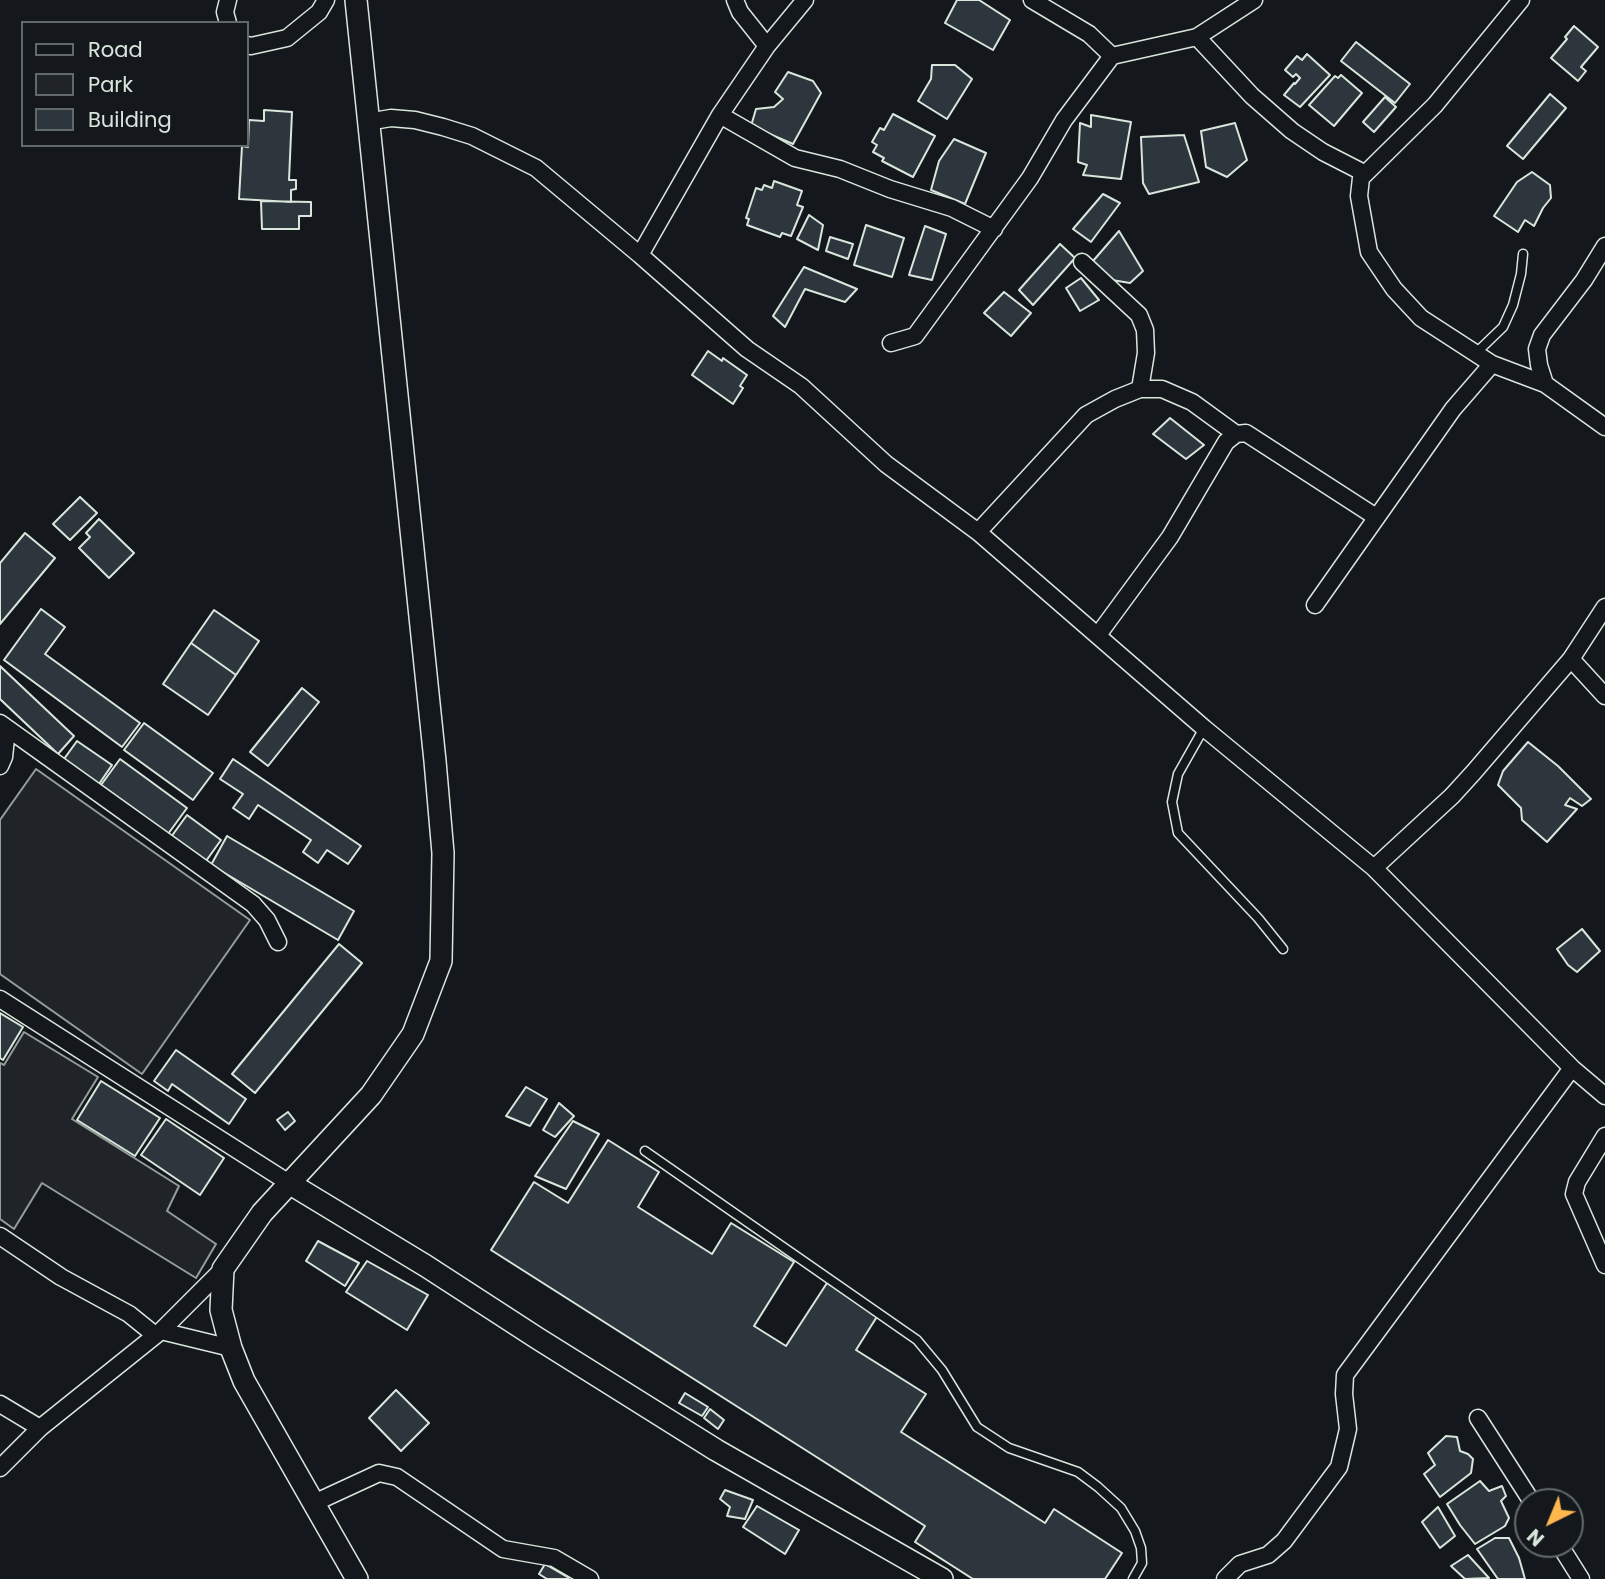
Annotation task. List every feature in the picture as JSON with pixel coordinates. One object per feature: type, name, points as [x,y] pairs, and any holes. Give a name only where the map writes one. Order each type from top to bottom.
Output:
[{"type":"main road","points":[[356,0],[442,840],[441,961],[413,1034],[371,1096],[262,1213],[223,1269],[221,1310],[231,1348],[244,1381],[357,1579]]},
{"type":"main road","points":[[289,1183],[426,1266],[716,1450],[942,1579]]},
{"type":"street","points":[[227,21],[225,12],[228,0]]},
{"type":"street","points":[[248,46],[287,38],[319,12],[326,0]]},
{"type":"street","points":[[736,0],[740,12],[767,46]]},
{"type":"street","points":[[640,255],[720,115],[767,46],[805,0]]},
{"type":"street","points":[[1032,0],[1089,34],[1112,56]]},
{"type":"street","points":[[891,343],[915,336],[1030,178],[1064,120],[1112,56],[1197,37],[1254,0]]},
{"type":"street","points":[[1521,0],[1435,105],[1364,173],[1359,196],[1369,252],[1378,268],[1421,318],[1492,364],[1545,384],[1605,427]]},
{"type":"street","points":[[1197,37],[1252,96],[1292,131],[1323,152],[1364,173]]},
{"type":"street","points":[[720,115],[795,158],[840,169],[890,189],[952,208],[994,229]]},
{"type":"street","points":[[367,122],[391,118],[415,120],[472,136],[536,168],[747,349],[801,386],[886,464],[978,532],[1204,728],[1374,868],[1572,1068],[1605,1097]]},
{"type":"street","points":[[1545,384],[1537,349],[1542,335],[1584,280],[1605,246]]},
{"type":"street","points":[[1082,262],[1139,316],[1145,330],[1146,353],[1140,389]]},
{"type":"street","points":[[1315,605],[1454,409],[1492,364]]},
{"type":"street","points":[[978,532],[1086,415],[1115,398],[1140,389],[1162,389],[1192,402],[1236,434]]},
{"type":"street","points":[[1098,635],[1170,537],[1226,442],[1236,434],[1246,433],[1376,517]]},
{"type":"street","points":[[1374,868],[1452,796],[1571,659],[1605,607]]},
{"type":"street","points":[[1571,659],[1605,695]]},
{"type":"street","points":[[0,766],[4,757],[4,726]]},
{"type":"street","points":[[4,726],[253,904],[267,920],[278,942]]},
{"type":"street","points":[[0,999],[289,1183]]},
{"type":"street","points":[[1224,1579],[1240,1564],[1268,1555],[1284,1541],[1339,1466],[1348,1429],[1345,1375],[1572,1068]]},
{"type":"street","points":[[1605,1136],[1577,1182],[1574,1194],[1605,1265]]},
{"type":"street","points":[[0,1236],[61,1277],[158,1333],[231,1348]]},
{"type":"street","points":[[0,1468],[40,1428],[158,1333],[223,1269]]},
{"type":"street","points":[[0,1404],[40,1428]]},
{"type":"street","points":[[1478,1419],[1523,1488]]},
{"type":"street","points":[[314,1503],[379,1473],[397,1477],[503,1549],[554,1558],[590,1579]]},
{"type":"street","points":[[1568,1558],[1581,1579]]},
{"type":"lane","points":[[1476,353],[1503,327],[1513,305],[1523,254]]},
{"type":"lane","points":[[1204,728],[1178,774],[1172,802],[1178,834],[1258,918],[1283,949]]},
{"type":"lane","points":[[645,1151],[917,1340],[942,1370],[977,1427],[1009,1448],[1078,1472],[1098,1487],[1121,1508],[1135,1531],[1141,1548],[1142,1563],[1133,1579]]},
{"type":"green space","points":[[36,769],[250,920],[142,1074],[0,974],[0,820]]},
{"type":"green space","points":[[24,1032],[98,1077],[72,1119],[179,1186],[167,1211],[216,1244],[196,1278],[42,1183],[14,1229],[0,1219],[0,1063],[4,1065]]},
{"type":"building","points":[[957,0],[979,0],[1010,20],[993,50],[945,23]]},
{"type":"building","points":[[1574,26],[1598,47],[1581,67],[1586,71],[1578,81],[1551,58]]},
{"type":"building","points":[[1356,42],[1410,84],[1395,103],[1341,61]]},
{"type":"building","points":[[1307,54],[1330,75],[1300,107],[1284,95],[1300,78],[1296,74],[1293,77],[1285,70],[1297,56],[1302,60]]},
{"type":"building","points":[[932,65],[955,65],[972,79],[947,119],[918,101],[931,79]]},
{"type":"building","points":[[788,72],[813,81],[821,93],[793,144],[751,126],[756,109],[774,107],[783,99],[775,92]]},
{"type":"building","points":[[1341,75],[1362,93],[1334,126],[1309,105],[1335,76],[1338,78]]},
{"type":"building","points":[[1550,94],[1566,108],[1523,159],[1507,146]]},
{"type":"building","points":[[1385,97],[1396,107],[1374,132],[1363,122]]},
{"type":"building","points":[[264,110],[292,112],[289,180],[296,180],[296,189],[291,190],[291,202],[239,199],[242,147],[248,147],[249,120],[264,121]]},
{"type":"building","points":[[893,114],[935,136],[913,177],[882,161],[884,158],[873,152],[877,145],[872,142],[880,128],[884,130]]},
{"type":"building","points":[[1091,115],[1131,122],[1121,179],[1083,175],[1087,165],[1078,162],[1080,123],[1091,127]]},
{"type":"building","points":[[1235,123],[1247,160],[1227,177],[1206,167],[1201,131]]},
{"type":"building","points":[[1184,135],[1199,182],[1149,194],[1143,183],[1141,137]]},
{"type":"building","points":[[954,139],[986,153],[965,204],[931,190],[939,161]]},
{"type":"building","points":[[1532,172],[1550,185],[1551,198],[1534,226],[1525,220],[1518,232],[1494,216],[1517,182]]},
{"type":"building","points":[[774,181],[802,191],[797,205],[803,207],[791,236],[782,233],[780,237],[747,225],[749,219],[746,218],[756,188],[762,190],[764,185],[772,188]]},
{"type":"building","points":[[1103,194],[1120,203],[1091,242],[1073,229]]},
{"type":"building","points":[[261,201],[311,202],[311,216],[299,216],[299,229],[262,229]]},
{"type":"building","points":[[809,215],[823,225],[818,250],[797,239]]},
{"type":"building","points":[[866,225],[904,238],[892,277],[854,265]]},
{"type":"building","points":[[925,226],[946,234],[932,280],[909,275]]},
{"type":"building","points":[[1119,231],[1143,271],[1130,283],[1112,280],[1093,261]]},
{"type":"building","points":[[830,237],[853,244],[848,259],[826,251]]},
{"type":"building","points":[[1060,244],[1075,258],[1033,305],[1019,290]]},
{"type":"building","points":[[804,267],[857,289],[845,302],[805,289],[785,327],[773,316]]},
{"type":"building","points":[[1081,278],[1099,300],[1080,311],[1066,288]]},
{"type":"building","points":[[1004,292],[1031,313],[1011,336],[984,313]]},
{"type":"building","points":[[708,351],[747,375],[733,404],[692,375]]},
{"type":"building","points":[[1170,418],[1204,445],[1186,459],[1153,434]]},
{"type":"building","points":[[80,497],[97,513],[70,540],[53,524]]},
{"type":"building","points":[[99,519],[134,553],[109,578],[79,548],[90,537],[86,533]]},
{"type":"building","points":[[25,533],[55,558],[0,624],[0,563]]},
{"type":"building","points":[[41,609],[65,627],[45,654],[140,723],[122,747],[4,660]]},
{"type":"building","points":[[214,610],[259,641],[236,675],[191,643]]},
{"type":"building","points":[[191,643],[236,675],[208,715],[163,684]]},
{"type":"building","points":[[0,666],[74,736],[58,754],[0,699]]},
{"type":"building","points":[[302,688],[319,702],[268,766],[250,752]]},
{"type":"building","points":[[144,723],[213,773],[193,800],[124,750]]},
{"type":"building","points":[[77,741],[112,765],[99,784],[64,759]]},
{"type":"building","points":[[1528,742],[1558,766],[1591,799],[1582,806],[1570,798],[1565,805],[1577,809],[1547,842],[1522,820],[1521,808],[1498,785],[1503,771]]},
{"type":"building","points":[[120,759],[187,808],[168,834],[101,785]]},
{"type":"building","points":[[233,759],[361,846],[348,864],[327,850],[318,863],[303,852],[311,840],[258,805],[249,819],[233,808],[243,794],[220,779]]},
{"type":"building","points":[[187,815],[221,840],[206,861],[171,837]]},
{"type":"building","points":[[227,836],[354,911],[338,940],[211,865]]},
{"type":"building","points":[[1582,929],[1600,951],[1577,972],[1568,965],[1557,949]]},
{"type":"building","points":[[339,944],[362,963],[255,1093],[232,1074]]},
{"type":"building","points":[[0,1013],[23,1027],[3,1060],[0,1058]]},
{"type":"building","points":[[176,1050],[246,1099],[229,1124],[172,1084],[168,1091],[154,1081]]},
{"type":"building","points":[[101,1081],[160,1118],[135,1156],[77,1120]]},
{"type":"building","points":[[526,1087],[547,1099],[530,1126],[506,1116]]},
{"type":"building","points":[[559,1103],[574,1116],[555,1137],[543,1130]]},
{"type":"building","points":[[288,1112],[295,1121],[285,1130],[277,1120]]},
{"type":"building","points":[[166,1119],[224,1158],[200,1195],[141,1155]]},
{"type":"building","points":[[573,1121],[599,1134],[566,1189],[535,1176]]},
{"type":"building","points":[[608,1140],[659,1172],[638,1207],[712,1254],[731,1223],[794,1262],[754,1326],[786,1346],[827,1283],[878,1315],[856,1350],[926,1394],[901,1432],[1045,1523],[1054,1509],[1122,1553],[1105,1579],[973,1579],[915,1542],[925,1526],[491,1250],[534,1182],[568,1203]]},
{"type":"building","points":[[318,1241],[359,1263],[345,1286],[306,1261]]},
{"type":"building","points":[[367,1261],[428,1295],[407,1330],[346,1292]]},
{"type":"building","points":[[396,1390],[429,1423],[401,1451],[369,1418]]},
{"type":"building","points":[[685,1393],[708,1407],[702,1416],[679,1403]]},
{"type":"building","points":[[710,1409],[724,1420],[718,1429],[704,1418]]},
{"type":"building","points":[[1446,1436],[1457,1437],[1460,1451],[1473,1459],[1471,1473],[1440,1497],[1424,1474],[1435,1465],[1428,1453]]},
{"type":"building","points":[[1480,1481],[1489,1491],[1502,1486],[1506,1496],[1501,1501],[1509,1518],[1505,1526],[1475,1544],[1447,1504]]},
{"type":"building","points":[[725,1490],[753,1500],[745,1519],[727,1516],[730,1507],[720,1499]]},
{"type":"building","points":[[757,1506],[799,1530],[785,1554],[743,1527]]},
{"type":"building","points":[[1438,1507],[1455,1536],[1440,1548],[1422,1522]]},
{"type":"building","points":[[1495,1538],[1509,1538],[1514,1548],[1514,1558],[1519,1558],[1525,1579],[1498,1579],[1477,1549]]},
{"type":"building","points":[[1468,1555],[1489,1578],[1465,1579],[1451,1566]]},
{"type":"building","points":[[545,1564],[569,1578],[547,1579],[539,1574]]}]
